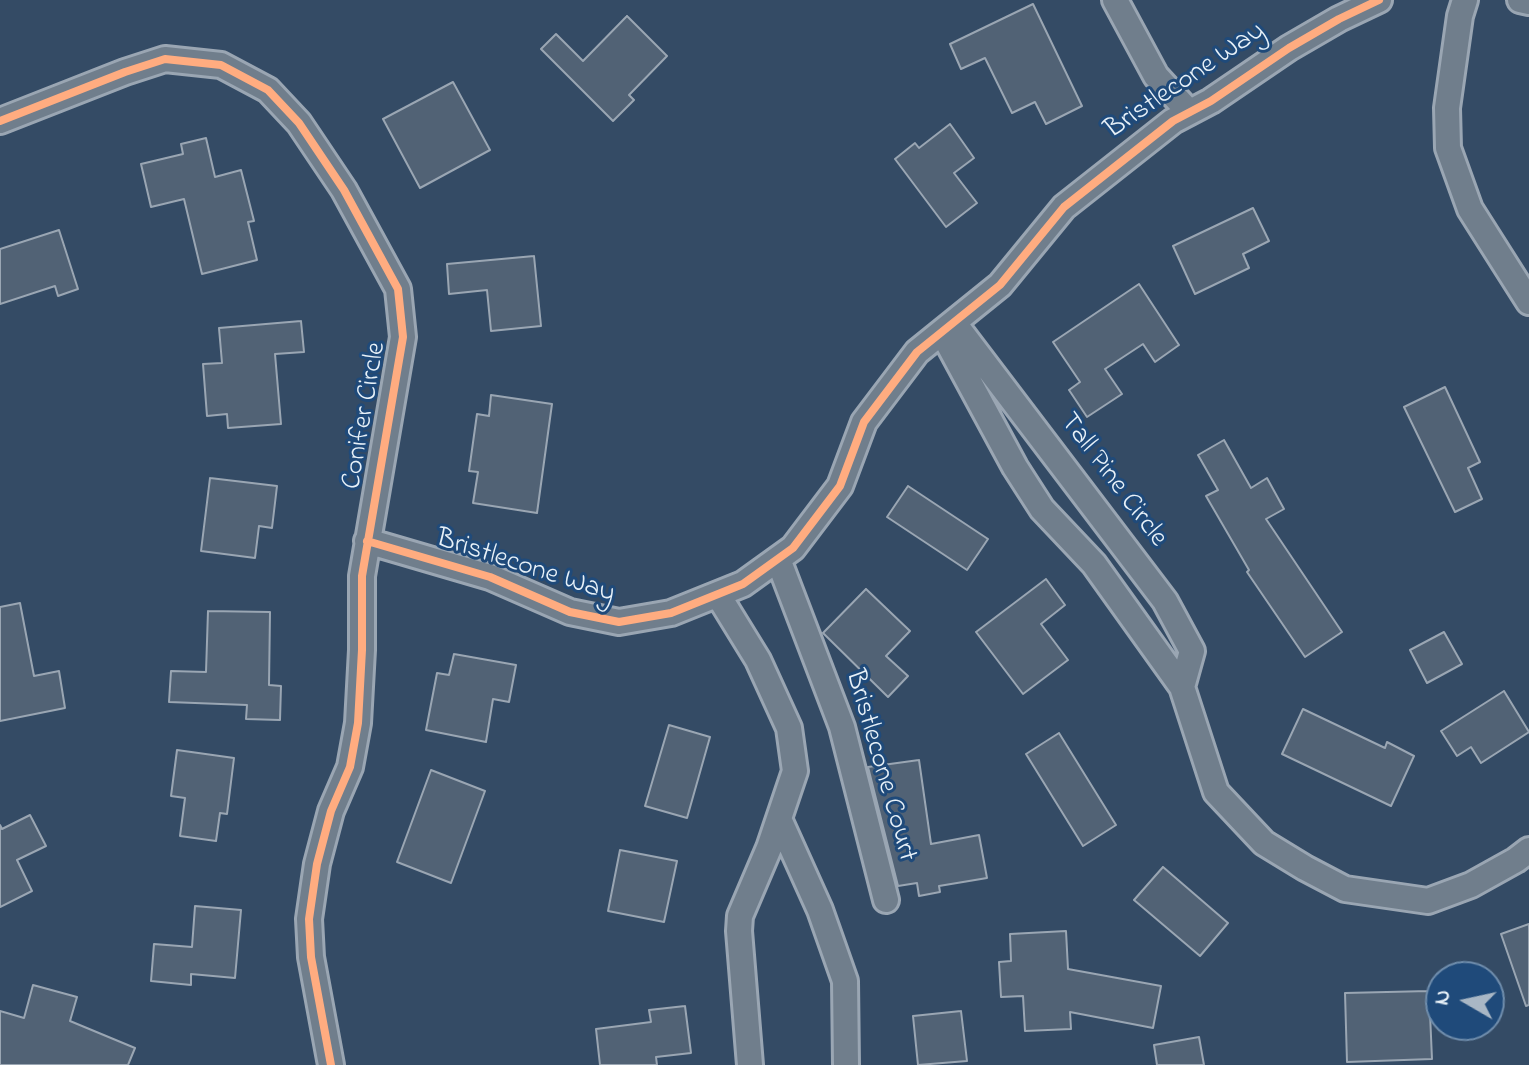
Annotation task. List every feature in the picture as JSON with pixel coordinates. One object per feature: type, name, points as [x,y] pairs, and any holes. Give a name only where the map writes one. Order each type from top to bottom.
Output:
[{"type":"street","points":[[1115,0],[1156,76],[1189,112]]},
{"type":"street","name":"Bristlecone Way","points":[[367,541],[490,577],[570,612],[619,622],[671,613],[743,584],[793,548],[840,486],[864,422],[917,352],[1000,285],[1064,207],[1173,121],[1211,101],[1289,48],[1379,0]]},
{"type":"street","points":[[1465,0],[1447,108],[1448,148],[1470,209],[1529,302]]},
{"type":"street","points":[[1520,0],[1529,2]]},
{"type":"street","name":"Conifer Circle","points":[[0,121],[165,59],[221,65],[268,90],[299,123],[344,190],[398,289],[403,337],[362,576],[358,723],[350,767],[331,811],[317,864],[309,919],[311,957],[331,1065]]},
{"type":"street","points":[[948,327],[1015,467],[1042,509],[1094,564],[1182,687],[1216,792],[1264,843],[1345,889],[1428,901],[1471,885],[1529,850]]},
{"type":"street","name":"Tall Pine Circle","points":[[948,327],[1165,601],[1192,651],[1182,687]]},
{"type":"street","name":"Bristlecone Court","points":[[778,559],[842,727],[886,900]]},
{"type":"street","points":[[718,595],[758,660],[789,728],[795,771],[740,916],[750,1065]]},
{"type":"street","points":[[779,819],[820,910],[845,981],[846,1065]]},
{"type":"building","points":[[1033,4],[1082,106],[1046,124],[1035,102],[1012,113],[985,58],[961,69],[950,44]]},
{"type":"building","points":[[627,16],[667,56],[629,95],[634,100],[613,121],[541,49],[556,34],[583,61]]},
{"type":"building","points":[[453,82],[490,150],[420,188],[383,119]]},
{"type":"building","points":[[950,124],[974,158],[954,173],[977,203],[946,227],[895,159],[915,143],[919,148]]},
{"type":"building","points":[[206,138],[215,177],[241,170],[254,221],[248,222],[257,260],[202,274],[184,199],[151,207],[141,164],[183,154],[181,144]]},
{"type":"building","points":[[1253,208],[1269,241],[1243,254],[1249,268],[1195,294],[1173,246]]},
{"type":"building","points":[[59,230],[78,289],[58,296],[55,286],[0,304],[0,249]]},
{"type":"building","points":[[534,256],[541,326],[491,331],[487,290],[449,294],[447,264]]},
{"type":"building","points":[[1139,284],[1179,345],[1155,362],[1143,344],[1105,369],[1122,394],[1087,417],[1069,390],[1080,382],[1053,342]]},
{"type":"building","points":[[301,321],[304,352],[275,354],[281,424],[228,428],[227,414],[207,416],[203,364],[222,363],[219,328]]},
{"type":"building","points":[[1445,387],[1480,462],[1468,468],[1482,499],[1455,512],[1404,407]]},
{"type":"building","points":[[491,395],[552,404],[537,513],[473,503],[478,472],[469,471],[477,414],[489,416]]},
{"type":"building","points":[[1224,440],[1251,488],[1267,478],[1284,509],[1266,519],[1342,632],[1305,657],[1247,572],[1249,570],[1206,496],[1218,490],[1198,455]]},
{"type":"building","points":[[210,478],[277,486],[272,528],[259,526],[255,558],[201,551]]},
{"type":"building","points":[[908,486],[988,539],[967,570],[887,517]]},
{"type":"building","points":[[1046,579],[1065,605],[1041,624],[1068,660],[1023,694],[976,632]]},
{"type":"building","points":[[866,589],[910,631],[886,656],[908,676],[888,697],[823,633]]},
{"type":"building","points":[[20,603],[34,676],[59,671],[65,708],[0,721],[0,607]]},
{"type":"building","points":[[208,611],[270,612],[269,685],[281,686],[280,720],[246,719],[247,705],[169,702],[171,671],[206,672]]},
{"type":"building","points":[[1444,632],[1462,664],[1427,683],[1410,650]]},
{"type":"building","points":[[454,654],[516,665],[509,702],[493,699],[486,742],[426,730],[437,673],[449,675]]},
{"type":"building","points":[[1504,691],[1529,732],[1481,763],[1471,747],[1457,756],[1441,731]]},
{"type":"building","points":[[1303,709],[1385,748],[1387,742],[1414,756],[1391,806],[1282,754]]},
{"type":"building","points":[[669,725],[710,737],[687,818],[645,806]]},
{"type":"building","points":[[1059,733],[1116,825],[1083,846],[1026,754]]},
{"type":"building","points":[[177,750],[234,758],[227,814],[220,813],[216,841],[180,836],[185,798],[171,796]]},
{"type":"building","points":[[919,760],[931,844],[979,835],[987,878],[939,886],[940,892],[919,896],[917,883],[898,886],[868,767]]},
{"type":"building","points":[[431,770],[485,791],[451,883],[397,862]]},
{"type":"building","points":[[30,815],[46,846],[17,860],[32,891],[0,907],[0,825],[2,829]]},
{"type":"building","points":[[620,850],[677,861],[664,922],[608,911]]},
{"type":"building","points":[[1163,867],[1228,923],[1200,956],[1134,900]]},
{"type":"building","points":[[195,906],[241,910],[235,978],[191,974],[191,985],[151,981],[154,944],[192,947]]},
{"type":"building","points":[[1529,924],[1529,1005],[1526,1006],[1501,934]]},
{"type":"building","points":[[1066,931],[1068,969],[1161,986],[1153,1028],[1070,1012],[1071,1029],[1025,1031],[1023,996],[1001,997],[999,962],[1011,961],[1010,934]]},
{"type":"building","points":[[33,985],[77,997],[70,1021],[135,1048],[128,1065],[0,1065],[0,1011],[24,1018]]},
{"type":"building","points":[[1425,991],[1425,1041],[1431,1041],[1432,1059],[1347,1062],[1345,993]]},
{"type":"building","points":[[685,1006],[691,1053],[656,1057],[657,1065],[600,1065],[596,1029],[651,1022],[649,1010]]},
{"type":"building","points":[[961,1011],[967,1061],[918,1065],[913,1016]]},
{"type":"building","points":[[1199,1037],[1204,1065],[1157,1065],[1154,1045]]},
{"type":"cycle path","points":[[367,541],[490,577],[570,612],[619,622],[671,613],[743,584],[793,548],[840,486],[864,422],[917,352],[1000,285],[1064,207],[1173,121],[1211,101],[1289,48],[1379,0]]},
{"type":"cycle path","points":[[0,121],[165,59],[221,65],[268,90],[299,123],[344,190],[398,289],[403,337],[362,576],[358,723],[350,767],[331,811],[317,864],[309,919],[311,957],[331,1065]]}]
